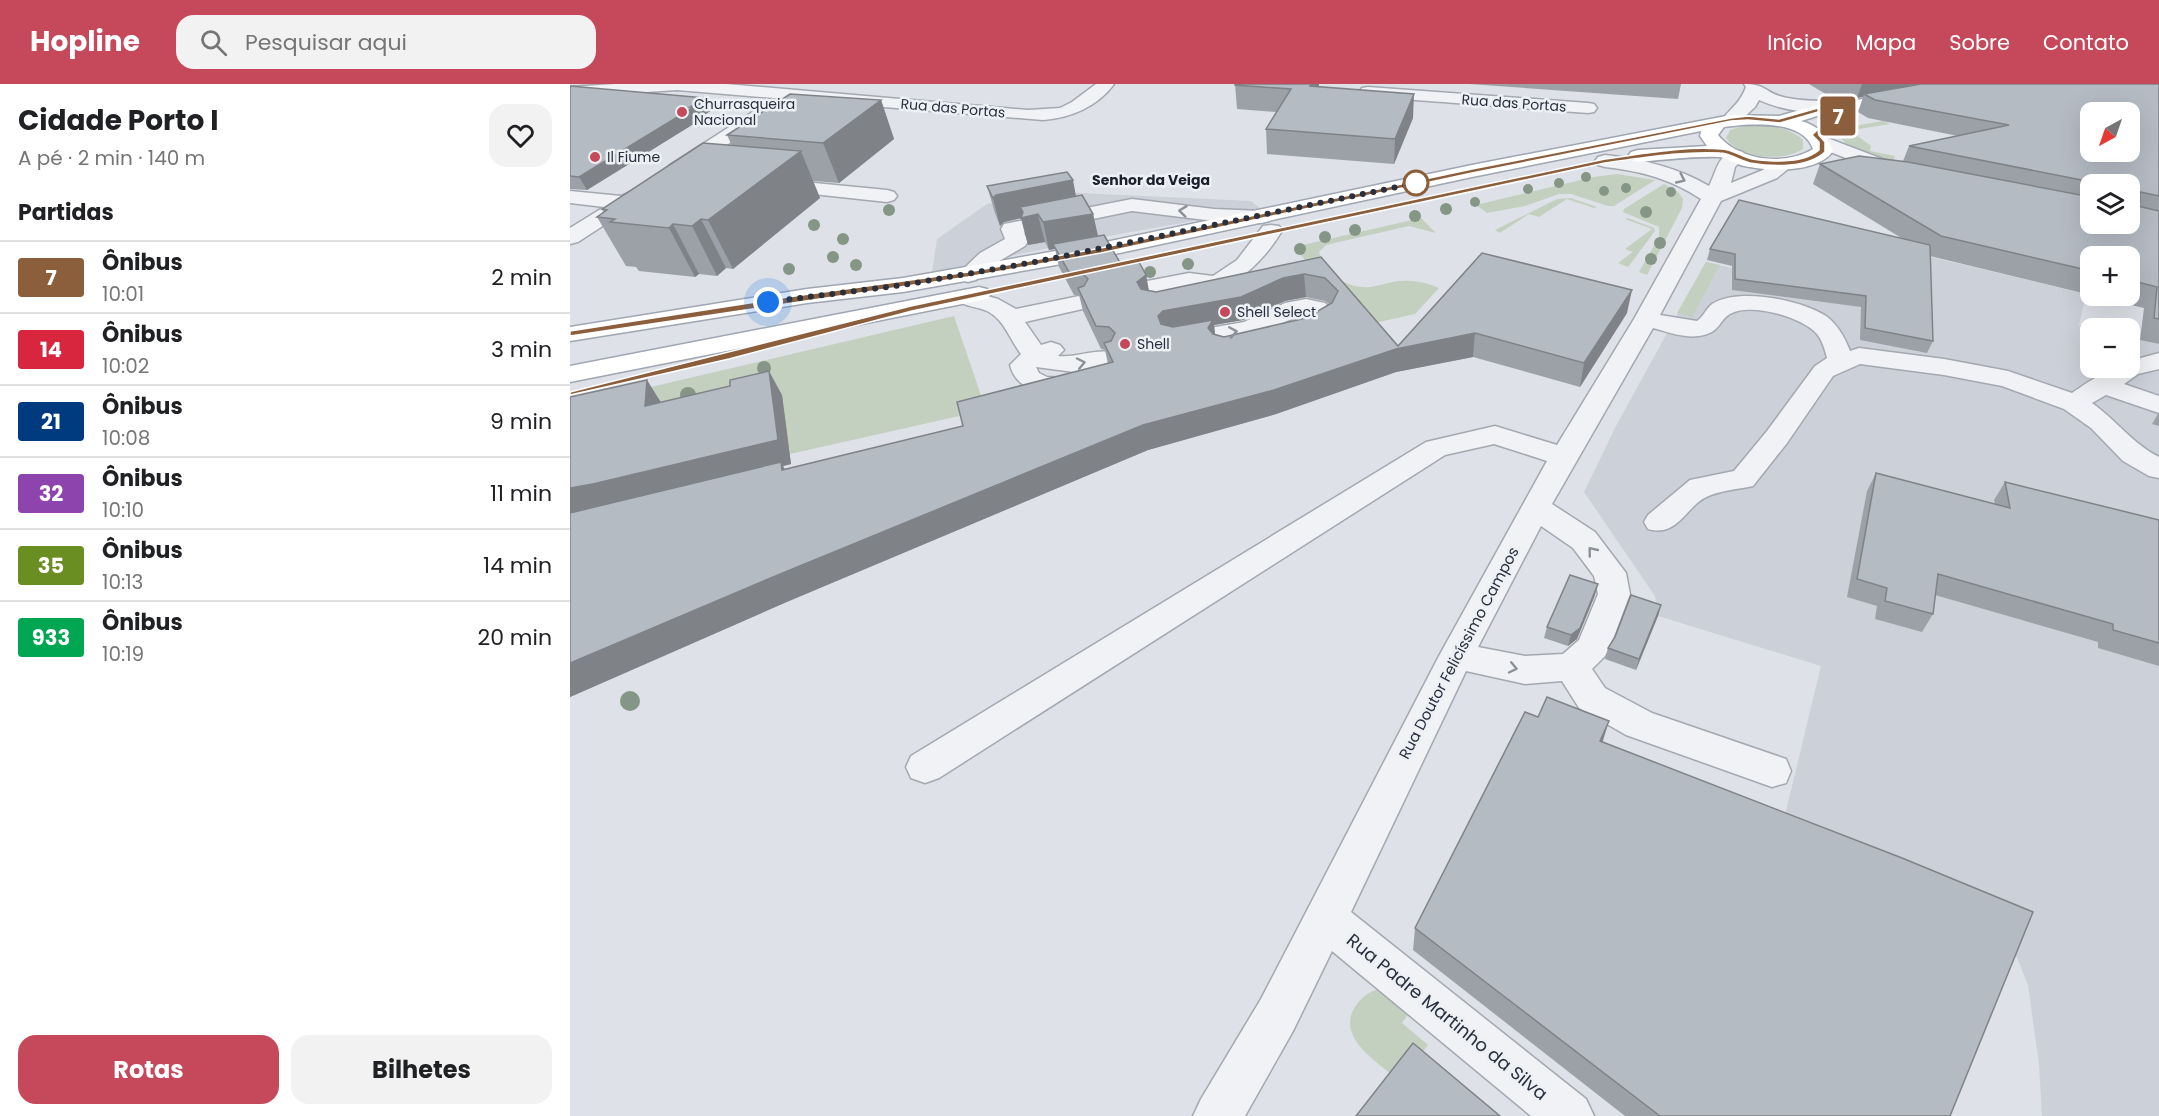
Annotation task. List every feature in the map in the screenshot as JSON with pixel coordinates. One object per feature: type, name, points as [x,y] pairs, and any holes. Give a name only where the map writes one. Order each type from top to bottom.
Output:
[{"type":"main road","points":[[1777,121],[1832,106],[1857,105],[1973,84]]},
{"type":"main road","points":[[1819,139],[1832,120],[1857,105]]},
{"type":"main road","points":[[967,286],[1017,286],[1472,171],[1724,122],[1777,121],[1800,127],[1819,139],[1823,151],[1815,158],[1792,163],[1751,161],[1729,154],[1713,144],[1708,136],[1710,130],[1724,122]]},
{"type":"main road","points":[[570,351],[967,286],[1267,224],[1605,161],[1656,154],[1729,154]]},
{"type":"main road","points":[[570,334],[807,296],[907,297]]},
{"type":"main road","points":[[570,374],[820,324],[907,297]]},
{"type":"main road","points":[[570,392],[729,356],[907,297]]},
{"type":"street","name":"Rua das Portas","points":[[570,92],[672,84],[702,85],[1028,115],[1052,115],[1074,110],[1106,84]]},
{"type":"street","points":[[1757,89],[1785,103],[1832,106]]},
{"type":"street","points":[[1757,89],[1774,112],[1777,121]]},
{"type":"street","points":[[1724,122],[1749,103],[1757,89]]},
{"type":"street","name":"Rua das Portas","points":[[1346,90],[1500,93],[1588,108]]},
{"type":"street","points":[[570,237],[791,94]]},
{"type":"street","points":[[1819,139],[1901,173]]},
{"type":"street","name":"Rua Doutor Felicíssimo Campos","points":[[1218,1116],[1277,1015],[1455,656],[1564,457],[1646,319],[1722,180],[1729,154]]},
{"type":"street","points":[[1605,161],[1664,171],[1694,184],[1712,197],[1792,163],[1923,177]]},
{"type":"street","points":[[658,181],[696,178]]},
{"type":"street","points":[[749,183],[887,196]]},
{"type":"street","points":[[572,198],[625,203]]},
{"type":"street","points":[[1076,385],[1059,387],[1030,379],[1023,371],[1023,336],[998,307],[967,286],[988,258],[1017,241],[1012,229],[1132,205],[1267,224],[1256,256],[1242,268],[1217,282],[1189,280],[1172,317],[1250,328],[1293,308],[1306,306],[1317,308],[1324,314],[1323,320],[1317,326],[1302,332],[1226,350]]},
{"type":"street","points":[[1646,319],[1687,328],[1705,327],[1712,321],[1716,312],[1726,306],[1747,303],[1781,307],[1812,317],[1824,327],[1833,339],[1841,361]]},
{"type":"street","points":[[1023,336],[1092,330],[1023,336]]},
{"type":"street","points":[[1659,522],[1700,487],[1743,478],[1777,437],[1824,371],[1841,361],[1859,356],[1944,367],[2008,380],[2074,403],[2101,422],[2133,455],[2159,469]]},
{"type":"street","points":[[2140,366],[2159,361]]},
{"type":"street","points":[[2140,373],[2159,379]]},
{"type":"street","points":[[2074,403],[2112,378]]},
{"type":"street","points":[[2100,384],[2159,405]]},
{"type":"street","points":[[926,766],[1437,448],[1495,435],[1564,457]]},
{"type":"street","points":[[1455,656],[1525,670],[1572,667],[1593,647],[1614,594],[1610,573],[1584,540],[1536,508]]},
{"type":"street","points":[[1572,667],[1592,698],[1639,724],[1772,771]]},
{"type":"street","name":"Rua Padre Martinho da Silva","points":[[1325,918],[1569,1116]]},
{"type":"shaded area","points":[[1059,192],[1251,201],[1261,209],[1103,237],[932,272],[937,239],[987,204]]},
{"type":"shaded area","points":[[1868,242],[2080,293],[2080,306],[2083,306],[2079,325],[2080,378],[2140,378],[2140,339],[2159,344],[2159,1116],[2042,1116],[2039,1064],[2028,985],[2008,935],[1779,840],[1821,666],[1658,616],[1655,596],[1584,492],[1616,426],[1706,262],[1732,268]]},
{"type":"green space","points":[[1883,121],[1890,124],[1859,129],[1855,134],[1871,146],[1870,151],[1895,156],[1893,161],[1855,150],[1848,146],[1839,134],[1843,128]]},
{"type":"green space","points":[[1746,125],[1783,129],[1803,140],[1803,149],[1785,156],[1774,157],[1751,154],[1741,150],[1726,138],[1730,130]]},
{"type":"green space","points":[[1617,174],[1655,180],[1614,206],[1571,194],[1559,194],[1525,206],[1487,213],[1476,205],[1593,177]]},
{"type":"green space","points":[[1664,184],[1678,192],[1683,199],[1682,208],[1647,275],[1639,272],[1659,237],[1659,227],[1623,212],[1624,209]]},
{"type":"green space","points":[[1571,198],[1597,207],[1567,199],[1539,217],[1529,214],[1500,233],[1495,230],[1557,199]]},
{"type":"green space","points":[[1421,218],[1436,233],[1409,226],[1326,245],[1319,252],[1326,267],[1332,273],[1353,285],[1369,287],[1407,281],[1421,282],[1439,288],[1415,314],[1361,326],[1294,247]]},
{"type":"green space","points":[[1628,218],[1654,228],[1655,231],[1628,267],[1618,263],[1633,252],[1625,249],[1652,229],[1625,219]]},
{"type":"green space","points":[[1706,262],[1720,265],[1692,317],[1677,313]]},
{"type":"green space","points":[[954,316],[986,410],[790,454],[781,395],[711,412],[570,406]]},
{"type":"green space","points":[[1385,988],[1414,1006],[1402,1023],[1428,1045],[1401,1082],[1372,1059],[1355,1040],[1351,1029],[1350,1018],[1358,1003],[1364,996]]},
{"type":"building","points":[[1235,84],[1311,84],[1310,86],[1414,94],[1395,139],[1266,129],[1291,89]]},
{"type":"building","points":[[1921,84],[2159,84],[2159,196],[2140,192],[2140,174],[2080,174],[2080,180],[1909,146],[2009,125],[1875,100],[1864,94]]},
{"type":"building","points":[[570,86],[706,98],[579,177],[570,176]]},
{"type":"building","points":[[790,94],[881,100],[823,143],[727,135]]},
{"type":"building","points":[[703,143],[801,151],[708,220],[701,219],[692,226],[673,224],[669,228],[610,222],[615,219],[597,217],[607,210],[602,209]]},
{"type":"building","points":[[1859,156],[1908,162],[2080,195],[2080,234],[2140,234],[2140,207],[2159,211],[2159,319],[2154,318],[2157,287],[2140,283],[2140,246],[2080,246],[2080,268],[1941,236],[1820,164]]},
{"type":"building","points":[[1067,172],[1073,180],[996,195],[993,198],[987,186]]},
{"type":"building","points":[[1082,195],[1093,214],[1043,222],[1038,214],[1021,218],[1023,212],[1020,207]]},
{"type":"building","points":[[1739,200],[1930,245],[1933,341],[1865,328],[1866,296],[1735,279],[1735,254],[1710,249]]},
{"type":"building","points":[[1104,235],[1122,266],[1139,262],[1146,275],[1137,282],[1141,289],[1156,292],[1321,257],[1398,346],[1482,253],[1632,290],[1584,363],[1475,333],[1396,349],[1274,390],[1143,425],[570,663],[570,513],[781,462],[782,470],[963,426],[957,402],[1113,362],[1104,343],[1111,341],[1115,333],[1109,327],[1096,326],[1078,288],[1084,286],[1088,279],[1082,273],[1069,272],[1053,244]],"holes":[[[1304,274],[1325,278],[1338,291],[1332,303],[1306,318],[1224,337],[1213,334],[1208,328],[1213,320],[1173,327],[1161,324],[1158,316],[1163,311],[1241,297],[1283,278]]]},
{"type":"building","points":[[769,371],[778,440],[570,488],[570,397],[647,380],[645,406],[730,386],[730,380]]},
{"type":"building","points":[[1876,473],[2010,508],[2005,482],[2159,520],[2159,643],[2113,630],[2113,624],[1938,574],[1933,614],[1885,601],[1887,588],[1857,579]]},
{"type":"building","points":[[1570,575],[1598,584],[1580,628],[1571,635],[1547,627]]},
{"type":"building","points":[[1631,595],[1661,605],[1639,659],[1608,648],[1615,637]]},
{"type":"building","points":[[1547,697],[1609,721],[1600,741],[1902,858],[2033,912],[1950,1116],[1660,1116],[1415,928],[1525,712],[1538,717]]},
{"type":"building","points":[[1413,1043],[1500,1116],[1356,1116]]},
{"type":"bus line","name":"7","points":[[570,334],[807,296],[968,275],[1101,250],[1472,171],[1731,120],[1748,118],[1780,121],[1832,106],[1857,105],[1844,111],[1816,135],[1822,142],[1823,151],[1815,158],[1799,162],[1784,164],[1751,161],[1723,151],[1634,156],[1605,161],[911,309],[729,356],[570,392]]},
{"type":"place","name":"Churrasqueira Nacional","points":[[682,112]]},
{"type":"place","name":"Il Fiume","points":[[595,157]]},
{"type":"place","name":"Shell Select","points":[[1225,312]]},
{"type":"place","name":"Shell","points":[[1125,344]]},
{"type":"district","name":"Senhor da Veiga","points":[[1151,180]]},
{"type":"route","points":[[768,302],[968,275],[1262,217],[1426,181],[1416,183]]}]
